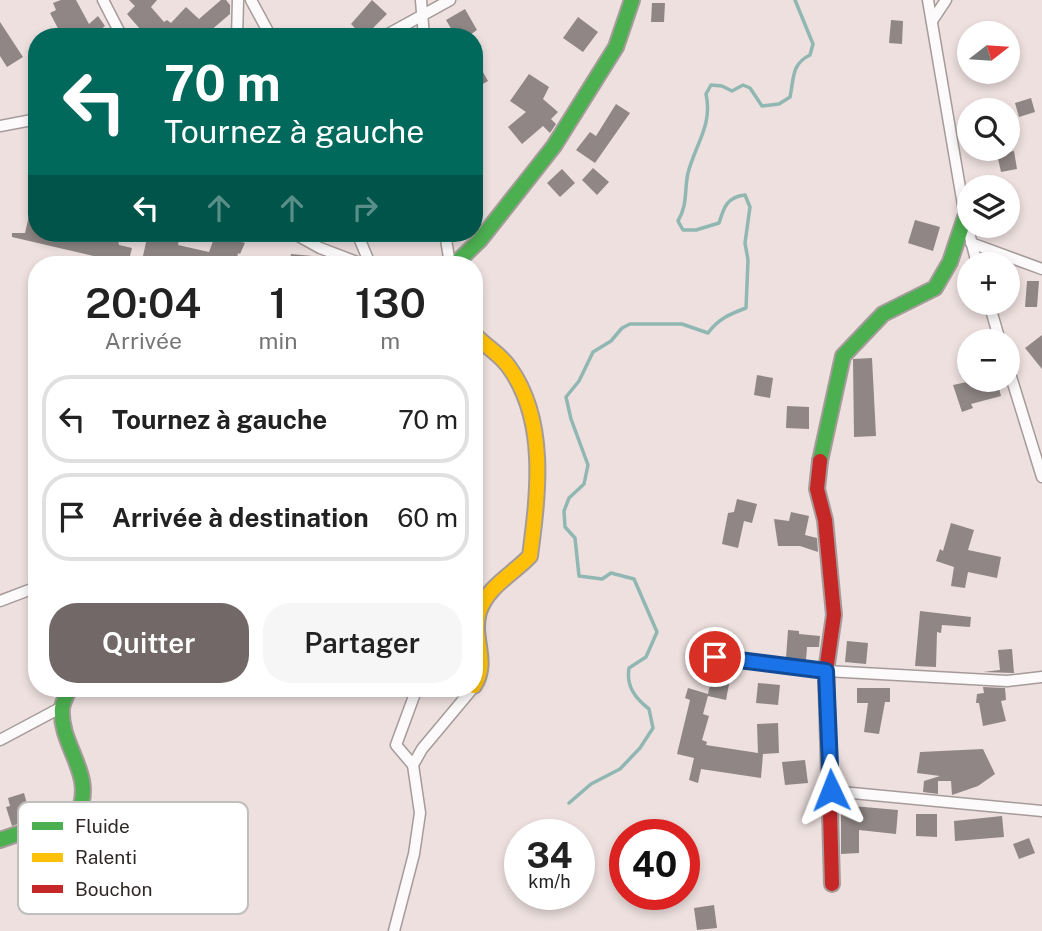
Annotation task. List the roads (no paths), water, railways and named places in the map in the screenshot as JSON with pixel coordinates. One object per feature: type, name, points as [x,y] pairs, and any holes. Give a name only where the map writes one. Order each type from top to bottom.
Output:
[{"type":"street","points":[[103,0],[117,28]]},
{"type":"street","points":[[237,28],[238,0]]},
{"type":"street","points":[[251,0],[266,28]]},
{"type":"street","points":[[421,0],[423,28]]},
{"type":"street","points":[[400,28],[450,0]]},
{"type":"street","points":[[483,236],[554,146],[616,47],[632,0]]},
{"type":"street","points":[[928,0],[958,175]]},
{"type":"street","points":[[932,21],[946,0]]},
{"type":"street","points":[[0,126],[28,121]]},
{"type":"street","points":[[832,884],[826,671],[834,615],[825,520],[817,489],[843,356],[883,314],[935,288],[950,262],[958,238]]},
{"type":"street","points":[[970,238],[974,252]]},
{"type":"street","points":[[309,242],[341,256]]},
{"type":"street","points":[[462,256],[478,242]]},
{"type":"street","points":[[971,243],[1042,269]]},
{"type":"street","points":[[483,343],[512,370],[527,405],[537,444],[536,497],[530,556],[493,586],[483,605]]},
{"type":"street","points":[[1016,392],[1042,477]]},
{"type":"street","points":[[0,601],[28,590]]},
{"type":"street","points":[[715,657],[826,671],[1007,681],[1042,677]]},
{"type":"street","points":[[66,697],[62,707],[66,735],[83,786],[82,802]]},
{"type":"street","points":[[394,931],[414,854],[421,813],[413,765],[396,744],[414,697]]},
{"type":"street","points":[[413,765],[422,749],[465,697]]},
{"type":"street","points":[[0,740],[62,707]]},
{"type":"street","points":[[831,790],[1042,811]]},
{"type":"street","points":[[0,841],[18,835]]},
{"type":"waterway","points":[[569,803],[591,784],[620,769],[640,748],[653,728],[649,709],[633,691],[628,674],[629,668],[646,657],[657,632],[634,579],[611,573],[602,579],[579,576],[575,538],[565,527],[564,511],[569,498],[584,484],[588,465],[566,397],[579,381],[593,352],[630,324],[682,324],[708,333],[725,318],[746,308],[748,260],[745,243],[750,207],[745,195],[734,198],[727,204],[719,223],[696,230],[683,230],[678,221],[685,203],[688,173],[705,125],[708,105],[706,94],[711,85],[732,91],[743,85],[750,88],[762,106],[779,104],[790,97],[796,67],[810,55],[813,44],[795,0]]}]
